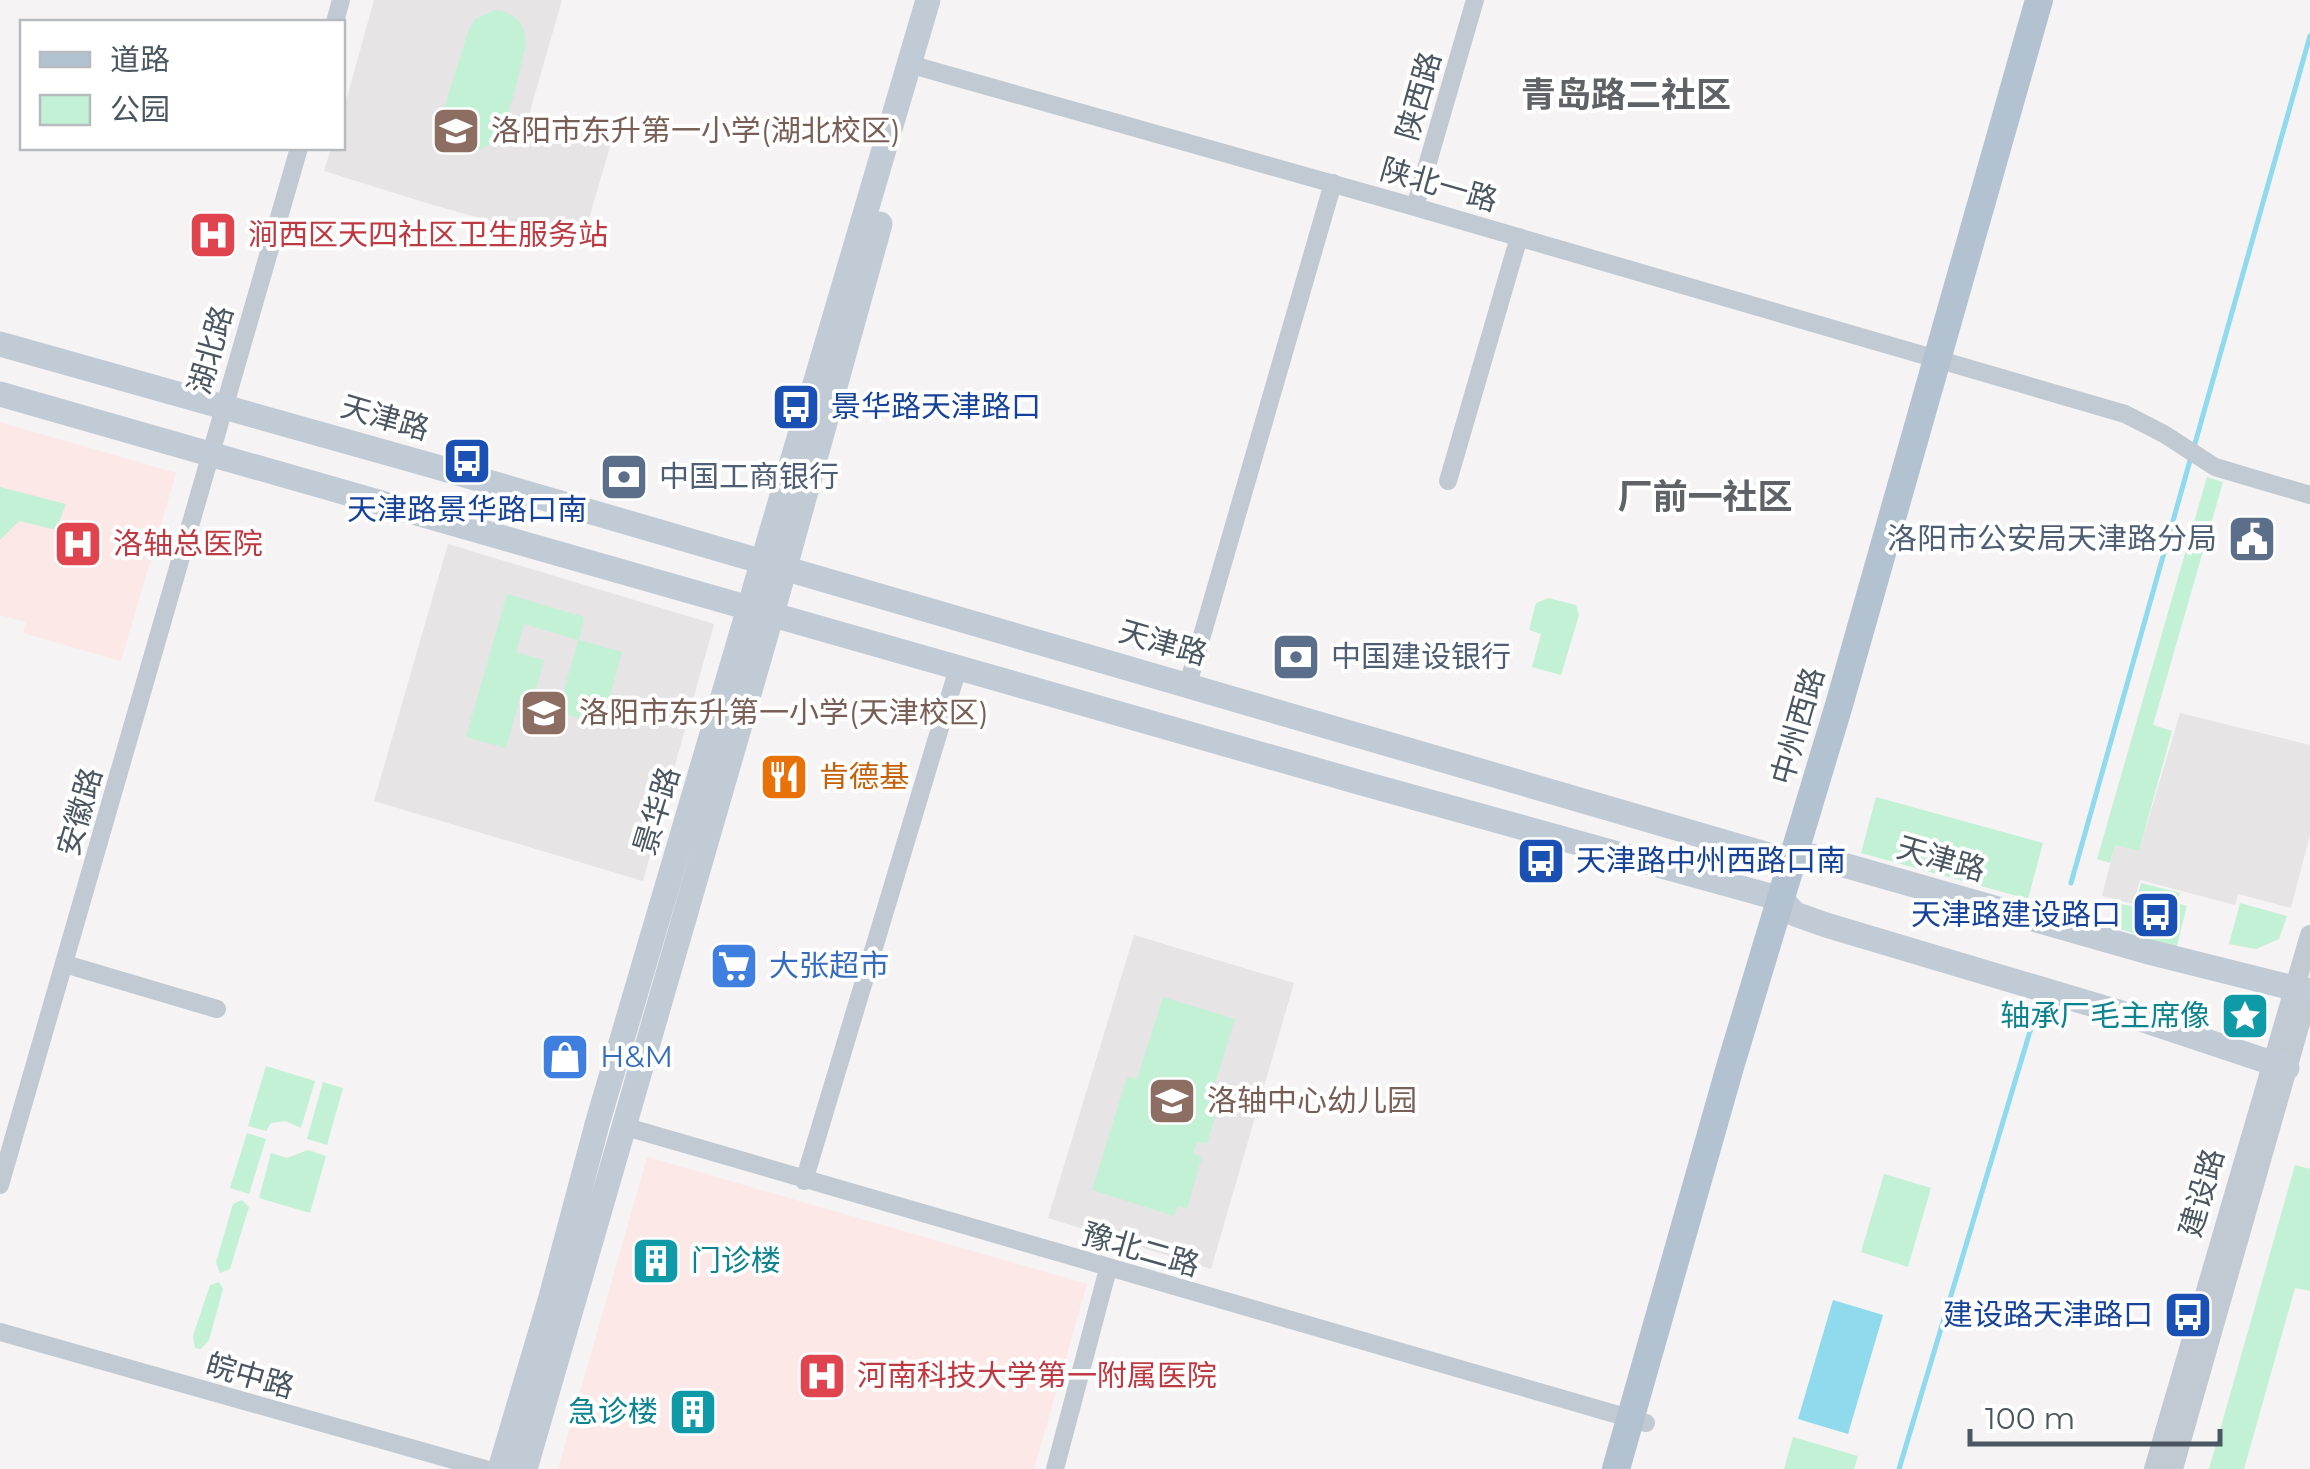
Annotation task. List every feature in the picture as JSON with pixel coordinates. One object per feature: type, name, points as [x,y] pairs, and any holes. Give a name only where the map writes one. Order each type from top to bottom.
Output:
[{"type":"main road","name":"景华路","points":[[525,1469],[761,611],[916,66],[928,0]]},
{"type":"main road","name":"景华路","points":[[916,66],[942,0]]},
{"type":"main road","name":"中州西路","points":[[1616,1469],[1638,1422],[1802,859],[1944,360],[2039,0]]},
{"type":"main road","name":"中州西路","points":[[1944,360],[2056,0]]},
{"type":"main road","name":"天津路","points":[[0,344],[1802,859],[2145,951],[2304,989]]},
{"type":"main road","points":[[0,394],[1788,907],[2280,1065]]},
{"type":"main road","name":"景华路","points":[[500,1469],[598,1121],[761,611]]},
{"type":"main road","name":"中州西路","points":[[1633,1469],[1638,1422]]},
{"type":"street","name":"陕西路","points":[[1416,207],[1475,0]]},
{"type":"street","name":"陕北一路","points":[[916,66],[2125,414],[2215,466],[2310,495]]},
{"type":"street","name":"湖北路","points":[[209,454],[299,150]]},
{"type":"street","points":[[1188,684],[1332,184]]},
{"type":"street","points":[[1448,481],[1519,237]]},
{"type":"street","name":"安徽路","points":[[0,1186],[209,454]]},
{"type":"street","points":[[804,1181],[958,668]]},
{"type":"street","name":"建设路","points":[[2154,1469],[2304,989],[2310,935]]},
{"type":"street","points":[[65,964],[218,1009]]},
{"type":"street","name":"建设路","points":[[2173,1469],[2280,1065]]},
{"type":"street","name":"豫北二路","points":[[622,1126],[1638,1422]]},
{"type":"street","points":[[1055,1469],[1108,1268]]},
{"type":"street","name":"皖中路","points":[[0,1332],[486,1469]]},
{"type":"shaded area","name":"洛阳市东升第一小学(湖北校区)","points":[[374,0],[562,0],[528,118],[611,143],[581,246],[324,171],[330,150],[345,150],[345,105]]},
{"type":"shaded area","name":"洛轴总医院","points":[[0,422],[176,473],[121,661],[23,633],[26,622],[0,615]]},
{"type":"shaded area","name":"洛阳市东升第一小学(天津校区)","points":[[448,544],[714,624],[643,881],[374,801]]},
{"type":"shaded area","points":[[2180,713],[2310,745],[2310,835],[2291,908],[2238,894],[2235,905],[2140,880],[2133,904],[2102,896],[2115,845],[2139,851]]},
{"type":"shaded area","name":"洛轴中心幼儿园","points":[[1134,935],[1294,983],[1211,1269],[1048,1218]]},
{"type":"shaded area","name":"河南科技大学第一附属医院","points":[[647,1157],[1087,1284],[1034,1469],[558,1469]]},
{"type":"green space","points":[[494,10],[515,17],[523,27],[525,49],[500,130],[491,143],[479,150],[465,150],[448,140],[440,121],[469,29],[475,19]]},
{"type":"green space","points":[[2207,477],[2223,482],[2153,725],[2172,731],[2139,851],[2115,845],[2110,863],[2097,859]]},
{"type":"green space","points":[[0,487],[66,504],[56,530],[19,521],[0,540]]},
{"type":"green space","points":[[507,594],[584,617],[579,640],[622,652],[602,725],[558,712],[578,640],[524,624],[516,652],[544,660],[534,697],[521,694],[506,748],[466,737]]},
{"type":"green space","points":[[1548,598],[1576,605],[1579,615],[1561,675],[1532,667],[1541,634],[1529,630],[1536,603]]},
{"type":"green space","points":[[1876,797],[2043,843],[2028,899],[1861,853]]},
{"type":"green space","points":[[2141,883],[2180,893],[2177,903],[2187,906],[2176,949],[2121,929],[2108,901],[2135,907]]},
{"type":"green space","points":[[2240,903],[2287,916],[2279,939],[2256,949],[2229,944]]},
{"type":"green space","points":[[1163,997],[1235,1019],[1209,1103],[1218,1107],[1207,1144],[1197,1142],[1193,1154],[1202,1157],[1187,1209],[1178,1206],[1174,1216],[1092,1190],[1127,1077],[1137,1079]]},
{"type":"green space","points":[[266,1066],[315,1081],[301,1128],[285,1121],[271,1123],[266,1131],[248,1126]]},
{"type":"green space","points":[[323,1082],[343,1088],[327,1145],[307,1139]]},
{"type":"green space","points":[[247,1133],[266,1139],[249,1194],[230,1188]]},
{"type":"green space","points":[[308,1150],[326,1156],[310,1213],[259,1198],[271,1153],[287,1158]]},
{"type":"green space","points":[[2295,1165],[2310,1169],[2310,1291],[2295,1288],[2244,1469],[2209,1469]]},
{"type":"green space","points":[[1884,1174],[1931,1188],[1908,1267],[1861,1252]]},
{"type":"green space","points":[[242,1200],[249,1207],[230,1269],[220,1273],[216,1262],[233,1204]]},
{"type":"green space","points":[[219,1282],[223,1289],[209,1340],[201,1349],[195,1348],[193,1336],[210,1285]]},
{"type":"green space","points":[[1793,1437],[1858,1456],[1854,1469],[1784,1469]]},
{"type":"water","points":[[1833,1300],[1883,1315],[1848,1434],[1798,1419]]},
{"type":"waterway","points":[[2194,447],[2310,36]]},
{"type":"waterway","points":[[2071,883],[2191,457]]},
{"type":"waterway","points":[[1899,1469],[2031,1028]]},
{"type":"place","name":"洛阳市东升第一小学(湖北校区)","points":[[456,131]]},
{"type":"place","name":"涧西区天四社区卫生服务站","points":[[213,235]]},
{"type":"place","name":"景华路天津路口","points":[[796,407]]},
{"type":"place","name":"天津路景华路口南","points":[[467,461]]},
{"type":"place","name":"中国工商银行","points":[[624,477]]},
{"type":"place","name":"洛阳市公安局天津路分局","points":[[2252,539]]},
{"type":"place","name":"洛轴总医院","points":[[78,544]]},
{"type":"place","name":"中国建设银行","points":[[1296,657]]},
{"type":"place","name":"洛阳市东升第一小学(天津校区)","points":[[544,713]]},
{"type":"place","name":"肯德基","points":[[784,777]]},
{"type":"place","name":"天津路中州西路口南","points":[[1541,861]]},
{"type":"place","name":"天津路建设路口","points":[[2156,915]]},
{"type":"place","name":"大张超市","points":[[734,966]]},
{"type":"place","name":"轴承厂毛主席像","points":[[2245,1016]]},
{"type":"place","name":"H&M","points":[[565,1057]]},
{"type":"place","name":"洛轴中心幼儿园","points":[[1172,1101]]},
{"type":"place","name":"门诊楼","points":[[656,1261]]},
{"type":"place","name":"建设路天津路口","points":[[2188,1315]]},
{"type":"place","name":"河南科技大学第一附属医院","points":[[822,1376]]},
{"type":"place","name":"急诊楼","points":[[693,1412]]},
{"type":"district","name":"青岛路二社区","points":[[1626,95]]},
{"type":"district","name":"厂前一社区","points":[[1705,497]]}]
